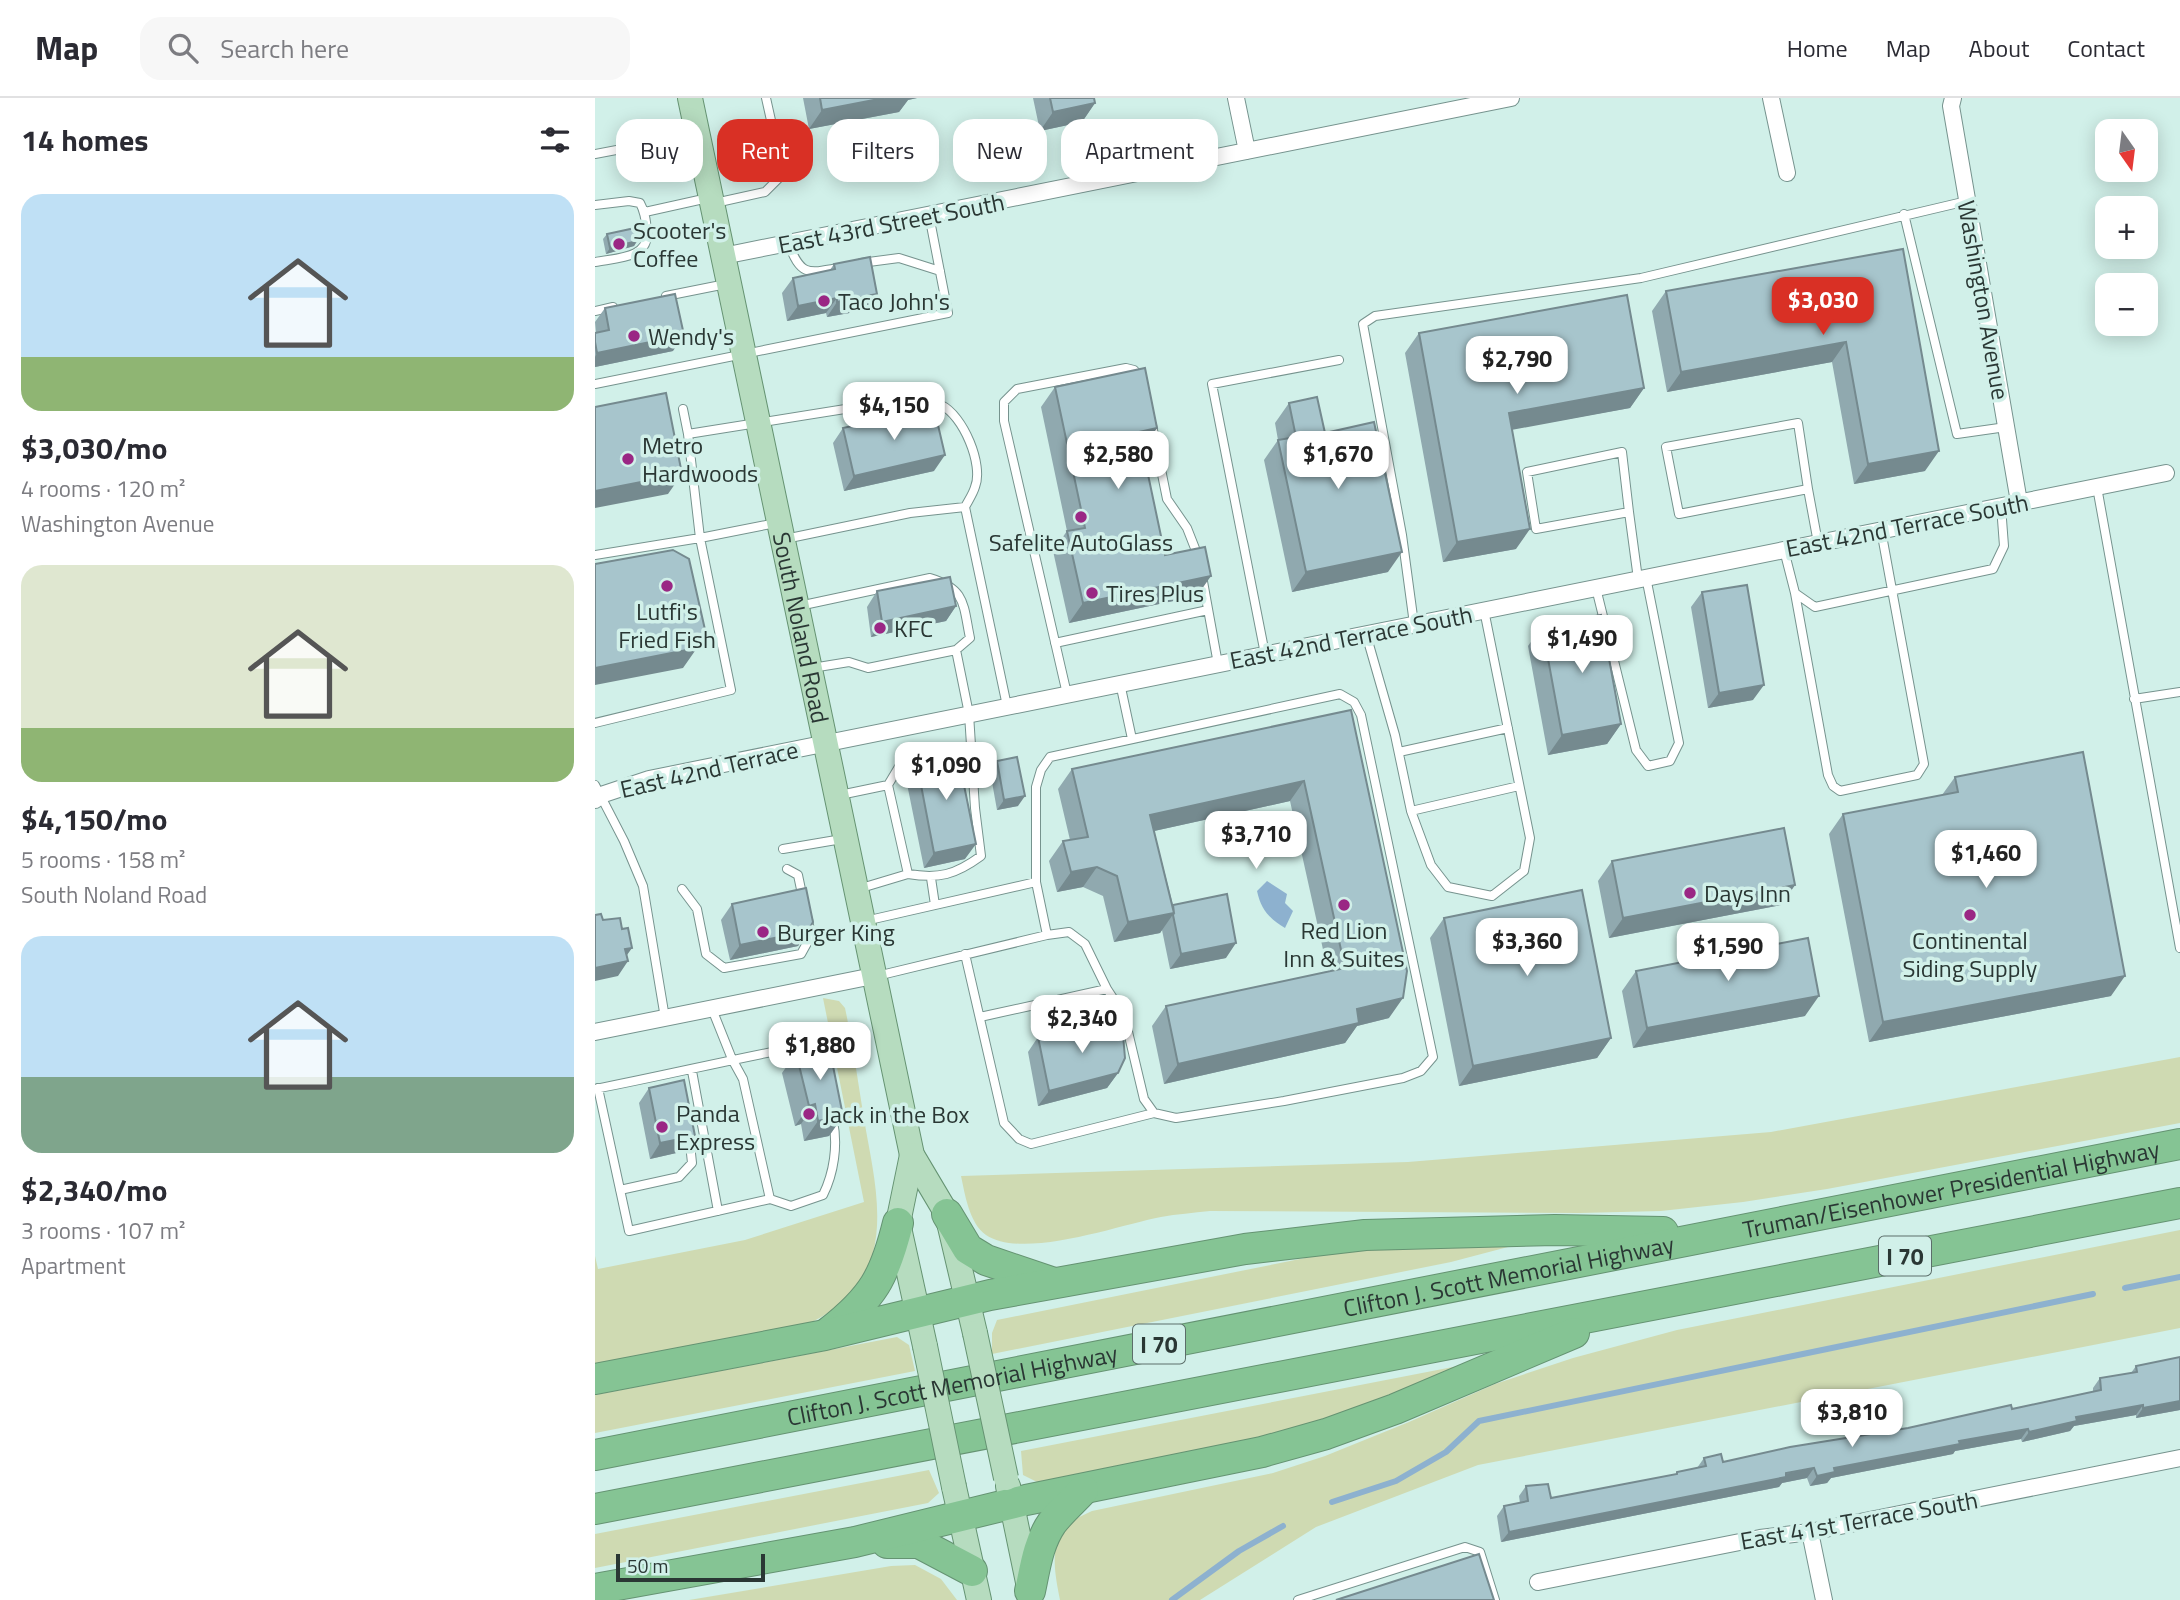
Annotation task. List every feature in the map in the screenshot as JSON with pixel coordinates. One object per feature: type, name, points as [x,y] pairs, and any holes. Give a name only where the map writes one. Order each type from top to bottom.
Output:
[{"type":"highway","name":"Truman/Eisenhower Presidential Highway","points":[[1723,1232],[2180,1144]]},
{"type":"highway","name":"I 70","points":[[595,1509],[2180,1203]]},
{"type":"highway","points":[[947,1214],[968,1249],[986,1259],[1051,1283]]},
{"type":"highway","points":[[825,1335],[854,1313],[880,1280],[898,1223]]},
{"type":"highway","points":[[595,1379],[825,1335],[968,1299],[1245,1250],[1365,1235],[1555,1230],[1723,1232]]},
{"type":"highway","name":"Clifton J. Scott Memorial Highway","points":[[595,1455],[1723,1232]]},
{"type":"highway","points":[[595,1589],[855,1542],[960,1518],[1009,1491],[1083,1490],[1262,1452],[1326,1434],[1395,1409],[1630,1309]]},
{"type":"highway","points":[[1031,1596],[1038,1549],[1052,1523],[1083,1490]]},
{"type":"highway","points":[[855,1542],[919,1543],[972,1571]]},
{"type":"main road","name":"South Noland Road","points":[[690,98],[694,119]]},
{"type":"main road","name":"South Noland Road","points":[[703,163],[912,1155],[947,1214],[968,1299],[1031,1596]]},
{"type":"main road","name":"South Noland Road","points":[[912,1155],[898,1223],[979,1600]]},
{"type":"street","points":[[1236,98],[1247,151]]},
{"type":"street","name":"East 43rd Street South","points":[[723,256],[1511,98]]},
{"type":"street","points":[[1771,98],[1787,173]]},
{"type":"street","name":"Washington Avenue","points":[[1953,98],[1951,106],[2019,502]]},
{"type":"street","name":"East 42nd Terrace South","points":[[825,743],[2166,473]]},
{"type":"street","name":"East 42nd Terrace","points":[[597,793],[649,779],[825,743]]},
{"type":"street","points":[[595,1032],[873,976]]},
{"type":"street","name":"East 41st Terrace South","points":[[1538,1582],[1760,1538],[1810,1532],[2180,1458]]},
{"type":"street","points":[[1810,1532],[1825,1600]]},
{"type":"lane","points":[[645,212],[765,192],[783,174],[766,98]]},
{"type":"lane","points":[[595,154],[616,150]]},
{"type":"lane","points":[[595,205],[629,201],[640,203],[645,212],[647,237],[645,247],[637,253],[595,262]]},
{"type":"lane","points":[[1414,624],[1402,535],[1363,324],[1375,316],[1641,278],[1967,201]]},
{"type":"lane","points":[[595,384],[949,313],[929,215]]},
{"type":"lane","points":[[1904,215],[1957,434],[2006,427]]},
{"type":"lane","points":[[788,243],[797,264],[813,272],[889,258],[899,258],[940,271]]},
{"type":"lane","points":[[662,297],[729,283]]},
{"type":"lane","points":[[595,311],[622,306]]},
{"type":"lane","points":[[1265,654],[1212,384],[1339,360]]},
{"type":"lane","points":[[1067,694],[1005,421],[1004,402],[1017,389],[1126,368],[1134,370],[1143,380],[1145,393]]},
{"type":"lane","points":[[688,434],[914,398],[943,406],[962,426],[972,447],[977,467],[976,486],[965,507],[1007,706]]},
{"type":"lane","points":[[595,723],[730,690],[700,538],[683,409]]},
{"type":"lane","points":[[1151,420],[1167,499],[1187,528],[1199,559],[1218,664]]},
{"type":"lane","points":[[1808,489],[1679,514],[1666,447],[1798,423],[1818,543]]},
{"type":"lane","points":[[1596,588],[1636,750],[1649,766],[1670,761],[1679,743],[1629,512],[1622,452],[1527,472],[1536,529],[1629,512]]},
{"type":"lane","points":[[2097,487],[2180,948]]},
{"type":"lane","points":[[1795,593],[1815,607],[1993,569],[2004,546],[2001,506]]},
{"type":"lane","points":[[595,555],[700,538],[781,531],[965,507]]},
{"type":"lane","points":[[1784,550],[1795,593],[1828,775],[1833,786],[1840,791],[1917,775],[1923,764],[1881,530]]},
{"type":"lane","points":[[796,607],[930,578],[949,584],[961,598],[969,638],[956,650],[868,668],[849,662],[809,669]]},
{"type":"lane","points":[[1055,643],[1208,610]]},
{"type":"lane","points":[[1366,634],[1399,752],[1411,811],[1431,864],[1448,887],[1492,896],[1524,871],[1530,838],[1484,610]]},
{"type":"lane","points":[[855,890],[908,874],[931,878],[964,869],[981,856],[969,714],[956,650]]},
{"type":"lane","points":[[1120,684],[1132,740]]},
{"type":"lane","points":[[2134,699],[2180,692]]},
{"type":"lane","points":[[965,954],[1004,1122],[1019,1139],[1031,1144],[1154,1113],[1176,1118],[1402,1079],[1421,1070],[1433,1057],[1361,715],[1354,702],[1340,694],[1050,757],[1041,770],[1037,787],[1035,882],[1047,935]]},
{"type":"lane","points":[[1399,752],[1508,728]]},
{"type":"lane","points":[[908,874],[888,785],[900,765],[971,752]]},
{"type":"lane","points":[[836,796],[888,785]]},
{"type":"lane","points":[[1411,811],[1520,786]]},
{"type":"lane","points":[[597,793],[624,841],[643,886],[665,1018]]},
{"type":"lane","points":[[783,849],[845,838]]},
{"type":"lane","points":[[682,889],[697,909],[706,954],[724,968],[801,954],[811,936],[799,875],[787,869]]},
{"type":"lane","points":[[931,878],[935,905]]},
{"type":"lane","points":[[862,921],[1035,882]]},
{"type":"lane","points":[[873,976],[1069,932],[1085,944],[1107,989],[1124,1015],[1144,1099],[1154,1113]]},
{"type":"lane","points":[[980,1017],[1107,989]]},
{"type":"lane","points":[[712,1009],[731,1059],[743,1079],[770,1199]]},
{"type":"lane","points":[[822,1066],[820,1054],[808,1045],[596,1089],[629,1231],[770,1199],[791,1206],[823,1195],[837,1138],[832,1114]]},
{"type":"lane","points":[[692,1071],[718,1210]]},
{"type":"lane","points":[[677,1073],[680,1086]]},
{"type":"lane","points":[[620,1190],[679,1177],[692,1163],[687,1125]]},
{"type":"lane","points":[[1298,1600],[1465,1547],[1480,1552],[1495,1600]]},
{"type":"green space","points":[[823,998],[839,1001],[845,1008],[873,1169],[877,1203],[876,1237],[863,1277],[838,1305],[806,1325],[595,1364],[595,1256],[598,1269],[745,1240],[864,1202]]},
{"type":"green space","points":[[2180,1057],[2180,1123],[1827,1189],[1661,1211],[1210,1211],[1161,1217],[1072,1238],[1023,1244],[1002,1242],[980,1230],[969,1208],[961,1176],[1408,1162],[1771,1132]]},
{"type":"green space","points":[[2180,1230],[2180,1328],[1478,1465],[1316,1527],[1200,1600],[1060,1600],[1055,1558],[1059,1538],[1072,1521],[1092,1511],[1273,1473],[1325,1456],[1495,1384],[1573,1358],[1677,1330]]},
{"type":"green space","points":[[1535,1240],[1451,1262],[992,1354],[992,1333],[997,1320],[1345,1250]]},
{"type":"green space","points":[[897,1337],[909,1345],[915,1371],[595,1433],[595,1395]]},
{"type":"green space","points":[[1458,1366],[1364,1408],[1294,1430],[1037,1482],[1023,1475],[1021,1451]]},
{"type":"green space","points":[[929,1470],[939,1493],[928,1503],[595,1568],[595,1534]]},
{"type":"green space","points":[[915,1565],[941,1579],[957,1600],[689,1600],[891,1566]]},
{"type":"water","points":[[1267,881],[1287,894],[1285,903],[1293,911],[1285,928],[1270,917],[1261,903],[1257,891]]},
{"type":"building","points":[[820,98],[884,98],[822,110]]},
{"type":"building","points":[[1050,98],[1094,98],[1095,103],[1053,112]]},
{"type":"building","points":[[635,228],[637,241],[610,248],[607,234]]},
{"type":"building","points":[[1903,249],[1939,451],[1868,464],[1846,342],[1681,372],[1666,291]]},
{"type":"building","points":[[870,257],[877,294],[798,306],[793,278],[835,269],[834,264]]},
{"type":"building","name":"Wendy's","points":[[675,294],[684,335],[597,353],[595,333],[609,330],[605,308]]},
{"type":"building","points":[[1627,295],[1644,388],[1509,413],[1530,529],[1457,542],[1419,333]]},
{"type":"building","points":[[1145,368],[1157,428],[1139,432],[1165,555],[1205,547],[1211,576],[1083,603],[1067,531],[1085,528],[1055,387]]},
{"type":"building","name":"Metro Hardwoods","points":[[666,393],[682,474],[595,491],[595,407]]},
{"type":"building","points":[[1317,397],[1325,433],[1374,422],[1402,552],[1306,572],[1278,440],[1296,437],[1289,403]]},
{"type":"building","points":[[934,408],[945,455],[854,476],[843,428]]},
{"type":"building","points":[[673,550],[689,559],[706,634],[697,648],[595,668],[595,564]]},
{"type":"building","points":[[950,577],[956,606],[882,622],[877,591]]},
{"type":"building","points":[[1747,585],[1764,685],[1719,693],[1702,592]]},
{"type":"building","points":[[1601,615],[1621,724],[1562,735],[1542,626]]},
{"type":"building","name":"Red Lion Inn & Suites","points":[[1351,710],[1407,971],[1403,998],[1357,1009],[1359,1023],[1178,1064],[1166,1006],[1345,968],[1304,781],[1150,815],[1174,913],[1128,922],[1117,876],[1097,867],[1071,872],[1063,841],[1088,837],[1072,769]]},
{"type":"building","points":[[957,751],[976,844],[934,853],[916,759]]},
{"type":"building","name":"Continental Siding Supply","points":[[2083,752],[2125,976],[1883,1022],[1843,814],[1958,792],[1955,777]]},
{"type":"building","points":[[1017,757],[1025,796],[1004,800],[997,761]]},
{"type":"building","name":"Days Inn","points":[[1784,828],[1795,885],[1623,918],[1612,861]]},
{"type":"building","points":[[806,888],[813,922],[808,931],[740,945],[732,904]]},
{"type":"building","points":[[1582,890],[1611,1038],[1473,1066],[1444,918]]},
{"type":"building","points":[[1227,894],[1236,943],[1181,954],[1173,905]]},
{"type":"building","points":[[601,914],[603,920],[620,918],[622,929],[628,928],[632,948],[625,949],[628,961],[595,968],[595,915]]},
{"type":"building","points":[[1808,938],[1819,996],[1647,1028],[1636,971]]},
{"type":"building","points":[[1106,1021],[1123,1035],[1125,1058],[1118,1073],[1049,1091],[1038,1037]]},
{"type":"building","points":[[829,1046],[843,1116],[818,1121],[815,1104],[809,1106],[796,1053]]},
{"type":"building","points":[[684,1080],[695,1136],[660,1143],[649,1088]]},
{"type":"building","points":[[2180,1357],[2180,1401],[2076,1417],[2077,1421],[2029,1432],[2028,1429],[1959,1441],[1960,1444],[1834,1468],[1835,1472],[1817,1476],[1814,1468],[1786,1473],[1786,1477],[1509,1532],[1504,1506],[1528,1501],[1526,1486],[1548,1484],[1551,1498],[1677,1474],[1706,1466],[1704,1458],[1721,1454],[1723,1462],[1790,1447],[1908,1428],[2011,1405],[2012,1409],[2101,1390],[2100,1378],[2137,1372],[2136,1366]]},
{"type":"building","points":[[1479,1554],[1494,1600],[1336,1600]]},
{"type":"waterway","points":[[2125,1288],[2180,1277]]},
{"type":"waterway","points":[[1332,1502],[1396,1481],[1446,1452],[1479,1421],[2093,1294]]},
{"type":"waterway","points":[[1172,1600],[1239,1551],[1283,1526]]},
{"type":"place","name":"Scooter's Coffee","points":[[619,244]]},
{"type":"place","name":"Taco John's","points":[[824,301]]},
{"type":"place","name":"Wendy's","points":[[634,336]]},
{"type":"place","name":"Metro Hardwoods","points":[[628,459]]},
{"type":"place","name":"Safelite AutoGlass","points":[[1081,517]]},
{"type":"place","name":"Lutfi's Fried Fish","points":[[667,586]]},
{"type":"place","name":"Tires Plus","points":[[1092,593]]},
{"type":"place","name":"KFC","points":[[880,628]]},
{"type":"place","name":"Days Inn","points":[[1690,893]]},
{"type":"place","name":"Red Lion Inn & Suites","points":[[1344,905]]},
{"type":"place","name":"Continental Siding Supply","points":[[1970,915]]},
{"type":"place","name":"Burger King","points":[[763,932]]},
{"type":"place","name":"Jack in the Box","points":[[809,1114]]},
{"type":"place","name":"Panda Express","points":[[662,1127]]}]
